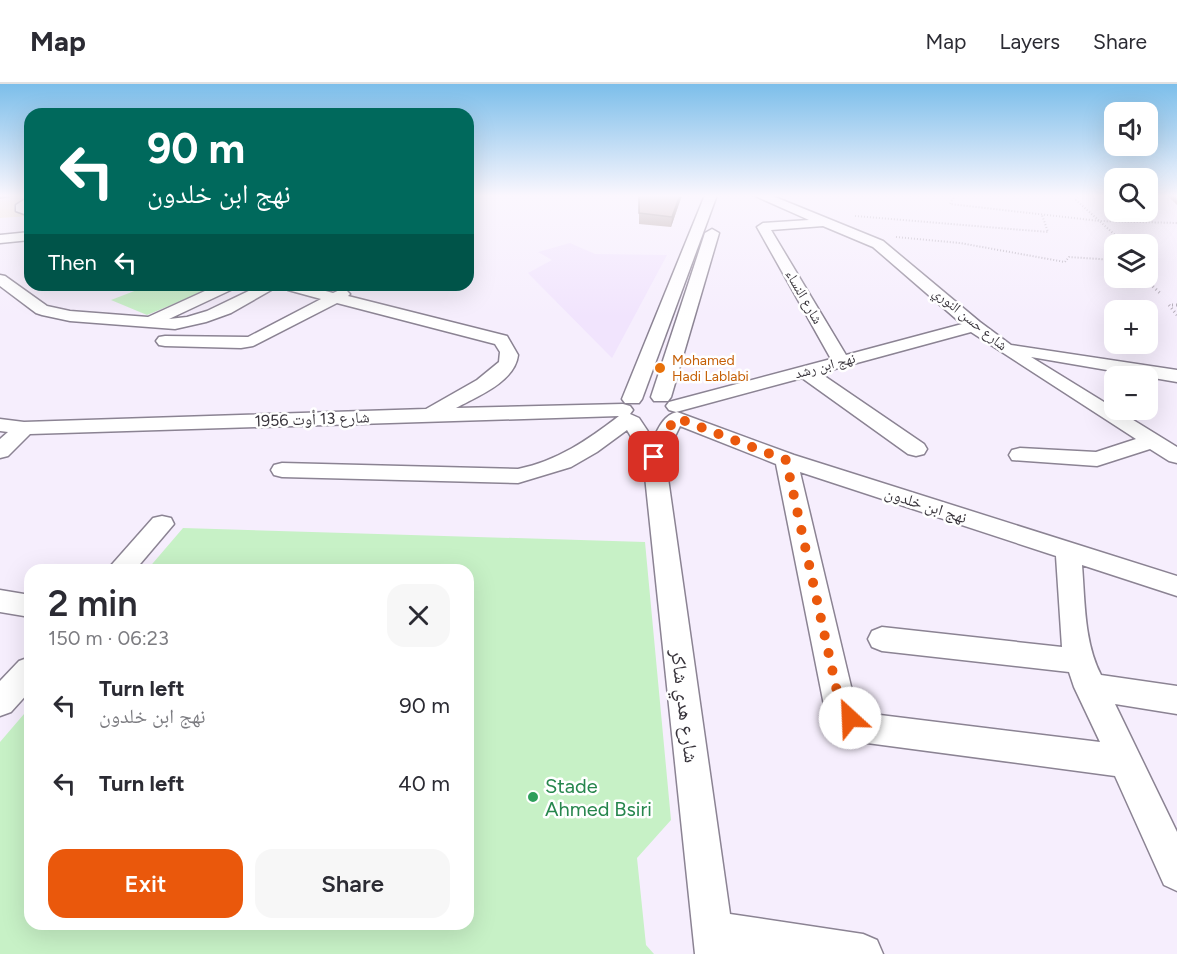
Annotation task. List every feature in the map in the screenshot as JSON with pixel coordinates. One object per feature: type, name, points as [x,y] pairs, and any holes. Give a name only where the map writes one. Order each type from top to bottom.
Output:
[{"type":"street","points":[[629,413],[696,236]]},
{"type":"street","points":[[654,457],[671,411],[714,236]]},
{"type":"street","name":"شارع النساء","points":[[768,236],[842,361]]},
{"type":"street","name":"شارع حسن النوري","points":[[859,236],[888,251],[974,326],[1003,347],[1177,456]]},
{"type":"street","points":[[2,240],[24,237]]},
{"type":"street","points":[[3,283],[42,310],[70,316],[176,324],[192,322],[216,313],[260,291]]},
{"type":"street","points":[[150,321],[217,291]]},
{"type":"street","points":[[310,291],[501,340],[509,352],[509,358],[500,372],[432,414]]},
{"type":"street","points":[[165,341],[242,343],[253,341],[346,291]]},
{"type":"street","name":"نهج ابن رشد","points":[[671,411],[805,371],[974,326]]},
{"type":"street","points":[[1003,347],[1177,376]]},
{"type":"street","points":[[805,371],[916,449]]},
{"type":"street","points":[[282,470],[518,476],[556,467],[596,445],[650,396],[671,411]]},
{"type":"street","points":[[629,413],[652,427],[671,411]]},
{"type":"street","name":"نهج ابن خلدون","points":[[671,411],[786,460],[1177,586]]},
{"type":"street","points":[[629,413],[654,457]]},
{"type":"street","name":"شارع 13 أوت 1956","points":[[0,425],[24,428],[180,425],[432,414],[629,413]]},
{"type":"street","points":[[0,451],[24,428]]},
{"type":"street","points":[[1020,455],[1097,459],[1152,441]]},
{"type":"street","name":"شارع هدي شاكر","points":[[654,457],[714,942]]},
{"type":"street","points":[[786,460],[840,705],[850,718],[867,728],[1124,761]]},
{"type":"street","points":[[125,564],[162,524]]},
{"type":"street","points":[[1068,550],[1074,636],[1084,674],[1177,872]]},
{"type":"street","points":[[0,602],[24,605]]},
{"type":"street","points":[[882,639],[1084,674],[1177,700]]},
{"type":"street","points":[[0,702],[24,676]]},
{"type":"street","points":[[714,942],[863,954]]},
{"type":"path","points":[[869,240],[899,237],[982,246],[1022,256],[1065,262],[1069,257],[1104,259]]},
{"type":"path","points":[[1155,288],[1160,293]]},
{"type":"path","points":[[1177,305],[1169,305],[1177,315]]},
{"type":"shaded area","points":[[570,243],[595,254],[667,255],[612,358],[528,273],[552,260],[538,252]]},
{"type":"green space","points":[[134,291],[205,291],[147,315],[111,300]]},
{"type":"green space","points":[[183,528],[645,542],[671,820],[637,858],[646,945],[654,954],[0,954],[0,742],[24,714],[24,930],[474,930],[474,564],[152,564]]},
{"type":"place","name":"Mohamed Hadi Lablabi","points":[[660,368]]},
{"type":"place","name":"Stade Ahmed Bsiri","points":[[533,797]]},
{"type":"route","points":[[654,457],[677,418],[786,460],[840,705],[850,718]]}]
